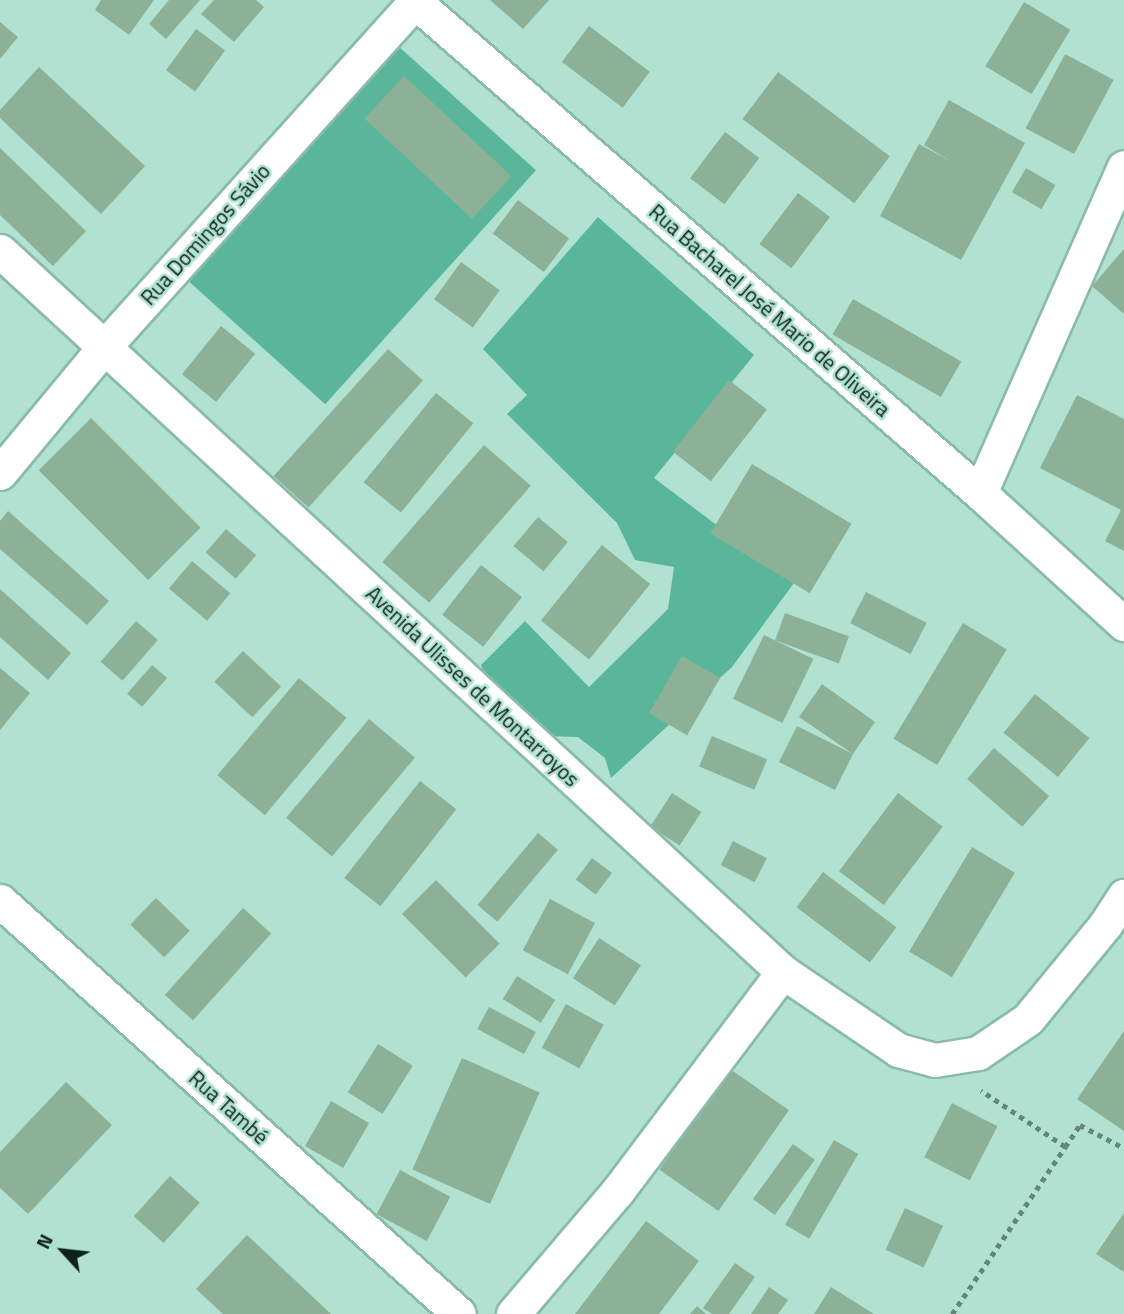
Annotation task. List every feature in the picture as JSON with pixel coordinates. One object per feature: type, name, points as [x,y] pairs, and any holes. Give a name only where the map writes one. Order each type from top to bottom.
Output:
[{"type":"street","name":"Rua Domingos Sávio","points":[[0,473],[105,346],[414,1]]},
{"type":"street","name":"Rua Bacharel José Mario de Oliveira","points":[[414,1],[979,493],[1124,624]]},
{"type":"street","points":[[979,493],[1124,167]]},
{"type":"street","name":"Avenida Ulisses de Montarroyos","points":[[0,251],[783,972],[898,1050],[934,1060],[978,1054],[1028,1019],[1105,925],[1124,896]]},
{"type":"street","name":"Rua També","points":[[0,901],[459,1314]]},
{"type":"street","points":[[513,1314],[617,1192],[783,972]]},
{"type":"path","points":[[934,1060],[1065,1147]]},
{"type":"path","points":[[951,1314],[1080,1125],[1124,1147]]},
{"type":"green space","points":[[397,45],[536,170],[325,404],[186,279]]},
{"type":"green space","points":[[598,217],[754,355],[654,478],[794,583],[732,667],[611,778],[605,758],[578,737],[504,735],[481,665],[525,621],[589,687],[668,609],[674,567],[635,560],[617,523],[507,414],[527,395],[483,349]]},
{"type":"building","points":[[101,0],[154,0],[129,35],[95,10]]},
{"type":"building","points":[[169,0],[200,0],[166,39],[149,24]]},
{"type":"building","points":[[214,0],[256,0],[264,7],[234,42],[201,14]]},
{"type":"building","points":[[490,0],[549,0],[523,29]]},
{"type":"building","points":[[1024,2],[1070,30],[1032,94],[985,66]]},
{"type":"building","points":[[0,22],[18,37],[0,59]]},
{"type":"building","points":[[589,26],[650,72],[623,108],[562,62]]},
{"type":"building","points":[[196,29],[225,50],[195,91],[166,70]]},
{"type":"building","points":[[1065,54],[1114,80],[1074,154],[1026,128]]},
{"type":"building","points":[[39,67],[145,166],[101,214],[0,118],[0,110]]},
{"type":"building","points":[[778,72],[890,156],[854,203],[742,119]]},
{"type":"building","points":[[404,76],[512,176],[472,219],[364,118]]},
{"type":"building","points":[[949,100],[1025,143],[961,260],[880,216],[919,144],[952,162],[924,145]]},
{"type":"building","points":[[725,132],[759,158],[724,204],[690,178]]},
{"type":"building","points":[[0,148],[86,231],[53,266],[0,215]]},
{"type":"building","points":[[1026,168],[1055,185],[1041,209],[1012,192]]},
{"type":"building","points":[[798,193],[830,217],[791,268],[759,244]]},
{"type":"building","points":[[518,200],[569,239],[544,272],[493,234]]},
{"type":"building","points":[[1124,249],[1124,314],[1092,286]]},
{"type":"building","points":[[461,262],[500,290],[473,327],[434,299]]},
{"type":"building","points":[[853,299],[961,361],[941,397],[832,335]]},
{"type":"building","points":[[221,326],[255,354],[216,402],[182,374]]},
{"type":"building","points":[[388,349],[423,380],[309,508],[274,476]]},
{"type":"building","points":[[729,380],[767,410],[711,481],[673,452]]},
{"type":"building","points":[[436,393],[473,423],[401,513],[364,482]]},
{"type":"building","points":[[1077,395],[1124,419],[1124,551],[1105,541],[1121,510],[1040,468]]},
{"type":"building","points":[[91,418],[201,528],[148,580],[39,470]]},
{"type":"building","points":[[484,445],[531,486],[429,603],[382,562]]},
{"type":"building","points":[[752,464],[851,524],[810,593],[710,533]]},
{"type":"building","points":[[8,511],[109,601],[87,625],[0,549],[0,521]]},
{"type":"building","points":[[538,517],[568,542],[543,571],[514,546]]},
{"type":"building","points":[[226,529],[256,555],[236,579],[206,552]]},
{"type":"building","points":[[602,545],[650,584],[589,659],[541,620]]},
{"type":"building","points":[[192,561],[230,593],[207,621],[169,589]]},
{"type":"building","points":[[481,565],[522,597],[483,647],[442,615]]},
{"type":"building","points":[[0,589],[71,653],[48,680],[0,637]]},
{"type":"building","points":[[866,592],[927,623],[911,654],[850,623]]},
{"type":"building","points":[[785,613],[849,636],[839,664],[775,640]]},
{"type":"building","points":[[136,621],[158,640],[122,681],[101,662]]},
{"type":"building","points":[[963,623],[1007,649],[937,765],[893,739]]},
{"type":"building","points":[[764,635],[813,659],[782,723],[733,699]]},
{"type":"building","points":[[243,651],[281,686],[252,717],[214,682]]},
{"type":"building","points":[[682,656],[720,678],[687,735],[649,713]]},
{"type":"building","points":[[152,665],[167,678],[142,707],[127,694]]},
{"type":"building","points":[[0,668],[30,693],[0,730]]},
{"type":"building","points":[[299,678],[346,718],[265,815],[217,775]]},
{"type":"building","points":[[822,684],[875,722],[853,754],[799,717]]},
{"type":"building","points":[[1035,694],[1089,738],[1058,777],[1004,733]]},
{"type":"building","points":[[369,719],[415,758],[332,856],[286,818]]},
{"type":"building","points":[[797,726],[853,754],[835,790],[779,762]]},
{"type":"building","points":[[712,736],[767,759],[754,790],[699,766]]},
{"type":"building","points":[[994,748],[1049,796],[1022,827],[967,779]]},
{"type":"building","points":[[420,781],[456,809],[381,906],[344,878]]},
{"type":"building","points":[[672,793],[701,812],[680,846],[650,827]]},
{"type":"building","points":[[898,793],[943,827],[884,905],[839,871]]},
{"type":"building","points":[[538,833],[558,850],[497,922],[478,905]]},
{"type":"building","points":[[733,841],[767,858],[755,882],[721,865]]},
{"type":"building","points":[[972,847],[1015,873],[952,977],[909,952]]},
{"type":"building","points":[[592,858],[612,873],[596,895],[576,880]]},
{"type":"building","points":[[823,872],[896,927],[870,963],[797,907]]},
{"type":"building","points":[[436,880],[500,944],[466,978],[402,914]]},
{"type":"building","points":[[156,898],[190,931],[164,957],[130,925]]},
{"type":"building","points":[[550,899],[595,923],[568,974],[523,950]]},
{"type":"building","points":[[243,908],[271,933],[193,1020],[165,995]]},
{"type":"building","points":[[599,938],[641,965],[615,1005],[573,978]]},
{"type":"building","points":[[517,976],[555,1000],[541,1023],[503,999]]},
{"type":"building","points":[[566,1004],[604,1025],[579,1069],[542,1048]]},
{"type":"building","points":[[489,1007],[536,1032],[524,1054],[477,1029]]},
{"type":"building","points":[[1124,1031],[1124,1131],[1077,1099]]},
{"type":"building","points":[[378,1044],[413,1066],[383,1114],[348,1092]]},
{"type":"building","points":[[462,1058],[540,1093],[490,1204],[412,1169]]},
{"type":"building","points":[[730,1069],[789,1110],[718,1211],[659,1170]]},
{"type":"building","points":[[66,1082],[112,1125],[28,1214],[0,1188],[0,1152]]},
{"type":"building","points":[[331,1101],[369,1123],[343,1168],[305,1146]]},
{"type":"building","points":[[952,1103],[997,1126],[970,1181],[924,1157]]},
{"type":"building","points":[[834,1140],[858,1154],[809,1239],[785,1225]]},
{"type":"building","points":[[793,1144],[815,1160],[775,1215],[753,1199]]},
{"type":"building","points":[[400,1170],[450,1197],[427,1241],[377,1214]]},
{"type":"building","points":[[170,1176],[200,1203],[164,1243],[134,1216]]},
{"type":"building","points":[[905,1208],[943,1226],[924,1267],[886,1250]]},
{"type":"building","points":[[1124,1213],[1124,1272],[1096,1254]]},
{"type":"building","points":[[646,1221],[699,1261],[659,1314],[575,1314]]},
{"type":"building","points":[[247,1235],[331,1314],[223,1314],[196,1289]]},
{"type":"building","points":[[735,1263],[755,1277],[729,1314],[712,1314],[703,1308]]},
{"type":"building","points":[[769,1287],[788,1300],[778,1314],[751,1314]]},
{"type":"building","points":[[831,1287],[874,1314],[814,1314]]},
{"type":"building","points":[[697,1306],[706,1314],[690,1314]]}]
